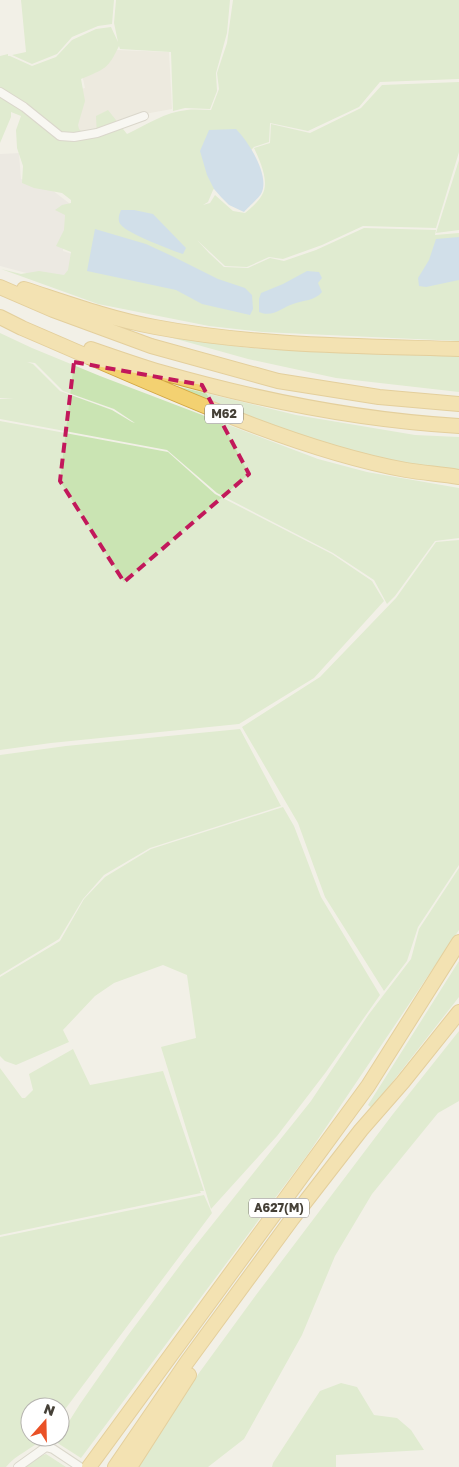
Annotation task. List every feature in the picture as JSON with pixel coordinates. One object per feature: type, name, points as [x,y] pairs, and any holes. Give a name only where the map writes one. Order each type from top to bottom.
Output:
[{"type":"highway","points":[[0,280],[108,316],[154,327],[262,341],[459,349]]},
{"type":"highway","points":[[0,287],[53,310],[151,346],[278,381],[380,397],[459,404]]},
{"type":"highway","name":"M62","points":[[0,315],[158,372],[227,390],[296,406],[372,418],[459,426]]},
{"type":"highway","name":"M62","points":[[0,315],[22,328],[184,398],[277,434],[347,456],[406,470],[459,477]]},
{"type":"highway","name":"A627(M)","points":[[89,1467],[368,1086],[459,942]]},
{"type":"highway","name":"A627(M)","points":[[115,1467],[187,1362],[292,1219],[361,1130],[459,1012]]},
{"type":"highway","name":"A627(M)","points":[[130,1467],[194,1367],[367,1136],[386,1101]]},
{"type":"street","points":[[0,92],[24,107],[60,136],[74,137],[98,134],[144,116]]},
{"type":"street","points":[[18,1467],[46,1447],[53,1449],[80,1467]]},
{"type":"highlighted area","points":[[74,362],[202,385],[249,474],[124,582],[60,481]]},
{"type":"shaded area","points":[[117,50],[169,52],[172,109],[139,115],[85,133],[70,134],[61,94],[85,88],[81,70]]},
{"type":"shaded area","points":[[19,153],[21,179],[52,190],[69,203],[63,251],[76,255],[71,285],[0,266],[0,154]]},
{"type":"green space","points":[[21,0],[114,0],[112,24],[98,26],[72,37],[57,54],[32,64],[12,55],[26,52]]},
{"type":"green space","points":[[116,0],[230,0],[227,33],[216,73],[217,91],[210,109],[185,108],[173,111],[171,52],[120,49],[119,46],[105,67],[81,79],[85,101],[78,125],[79,129],[88,138],[97,136],[96,116],[108,110],[127,134],[171,113],[190,110],[211,110],[219,89],[217,73],[227,43],[233,0],[459,0],[459,79],[380,82],[359,107],[308,131],[270,123],[269,142],[254,147],[213,190],[208,202],[203,205],[210,203],[215,195],[233,211],[245,213],[258,200],[264,190],[265,178],[254,148],[270,143],[271,124],[310,133],[361,108],[382,85],[459,82],[459,152],[436,228],[363,226],[322,245],[283,259],[269,257],[247,267],[225,266],[197,240],[224,267],[248,268],[270,258],[284,261],[316,250],[364,228],[436,230],[435,235],[459,233],[459,341],[262,332],[209,326],[98,304],[1,269],[21,274],[39,271],[64,275],[68,270],[71,252],[56,246],[64,230],[65,215],[55,210],[62,205],[71,203],[71,200],[62,193],[34,188],[22,183],[23,166],[17,148],[16,130],[21,116],[11,112],[11,117],[0,143],[0,56],[8,54],[8,56],[32,66],[56,57],[72,40],[96,29],[111,27],[118,42],[114,23]]},
{"type":"green space","points":[[459,160],[459,230],[436,233]]},
{"type":"green space","points":[[126,325],[189,340],[250,348],[459,356],[459,392],[336,378],[248,359]]},
{"type":"green space","points":[[0,333],[100,376],[318,459],[367,472],[459,488],[459,538],[435,541],[395,596],[387,604],[374,580],[333,553],[217,493],[167,450],[0,419],[0,399],[14,399],[0,398]],"holes":[[[27,362],[35,363],[63,391],[114,409],[135,423],[112,410],[60,391],[33,364]]]},
{"type":"green space","points":[[155,381],[296,415],[415,435],[459,437],[459,473],[374,458],[303,438],[239,415]]},
{"type":"green space","points":[[0,421],[168,452],[215,494],[332,554],[372,581],[384,601],[314,678],[239,724],[0,750]]},
{"type":"green space","points":[[459,540],[459,865],[418,927],[407,961],[384,991],[325,897],[298,823],[242,727],[320,677],[396,598],[436,542]]},
{"type":"green space","points":[[240,729],[281,806],[150,848],[104,875],[83,899],[59,939],[0,975],[0,755],[66,746]]},
{"type":"green space","points":[[283,807],[294,826],[321,897],[380,995],[326,1072],[277,1136],[211,1209],[161,1047],[196,1038],[187,975],[163,965],[114,983],[95,996],[63,1030],[69,1042],[16,1065],[5,1061],[0,1056],[0,977],[60,941],[84,899],[105,877],[151,849]]},
{"type":"green space","points":[[459,868],[459,930],[308,1154],[81,1458],[64,1447],[70,1447],[70,1420],[80,1404],[184,1260],[311,1101],[369,1014],[411,959],[419,929]]},
{"type":"green space","points":[[459,961],[459,997],[372,1108],[368,1105]]},
{"type":"green space","points":[[459,1031],[459,1101],[438,1113],[372,1194],[335,1256],[302,1335],[244,1439],[208,1467],[139,1467],[199,1373],[256,1295],[393,1114]]},
{"type":"green space","points":[[73,1049],[90,1085],[163,1071],[204,1191],[0,1235],[0,1068],[22,1098],[25,1098],[33,1090],[29,1074]]},
{"type":"green space","points":[[204,1195],[212,1213],[70,1403],[70,1397],[20,1397],[20,1447],[32,1447],[10,1462],[6,1467],[0,1467],[0,1237]]},
{"type":"green space","points":[[341,1383],[357,1387],[374,1415],[397,1418],[411,1430],[424,1450],[336,1455],[336,1467],[272,1467],[320,1391]]},
{"type":"green space","points":[[46,1454],[66,1467],[24,1467],[33,1459]]},
{"type":"water","points":[[236,129],[257,159],[263,178],[261,194],[244,212],[229,205],[214,189],[207,175],[200,151],[209,130]]},
{"type":"water","points":[[121,210],[134,210],[153,214],[186,248],[183,254],[150,241],[125,228],[119,221]]},
{"type":"water","points":[[95,229],[146,244],[218,279],[245,288],[252,295],[253,309],[250,315],[202,304],[176,290],[87,271]]},
{"type":"water","points":[[459,237],[459,280],[426,287],[419,286],[418,278],[429,260],[436,239]]},
{"type":"water","points":[[307,271],[319,272],[322,278],[318,283],[322,292],[319,295],[273,313],[264,314],[259,312],[261,293]]}]
